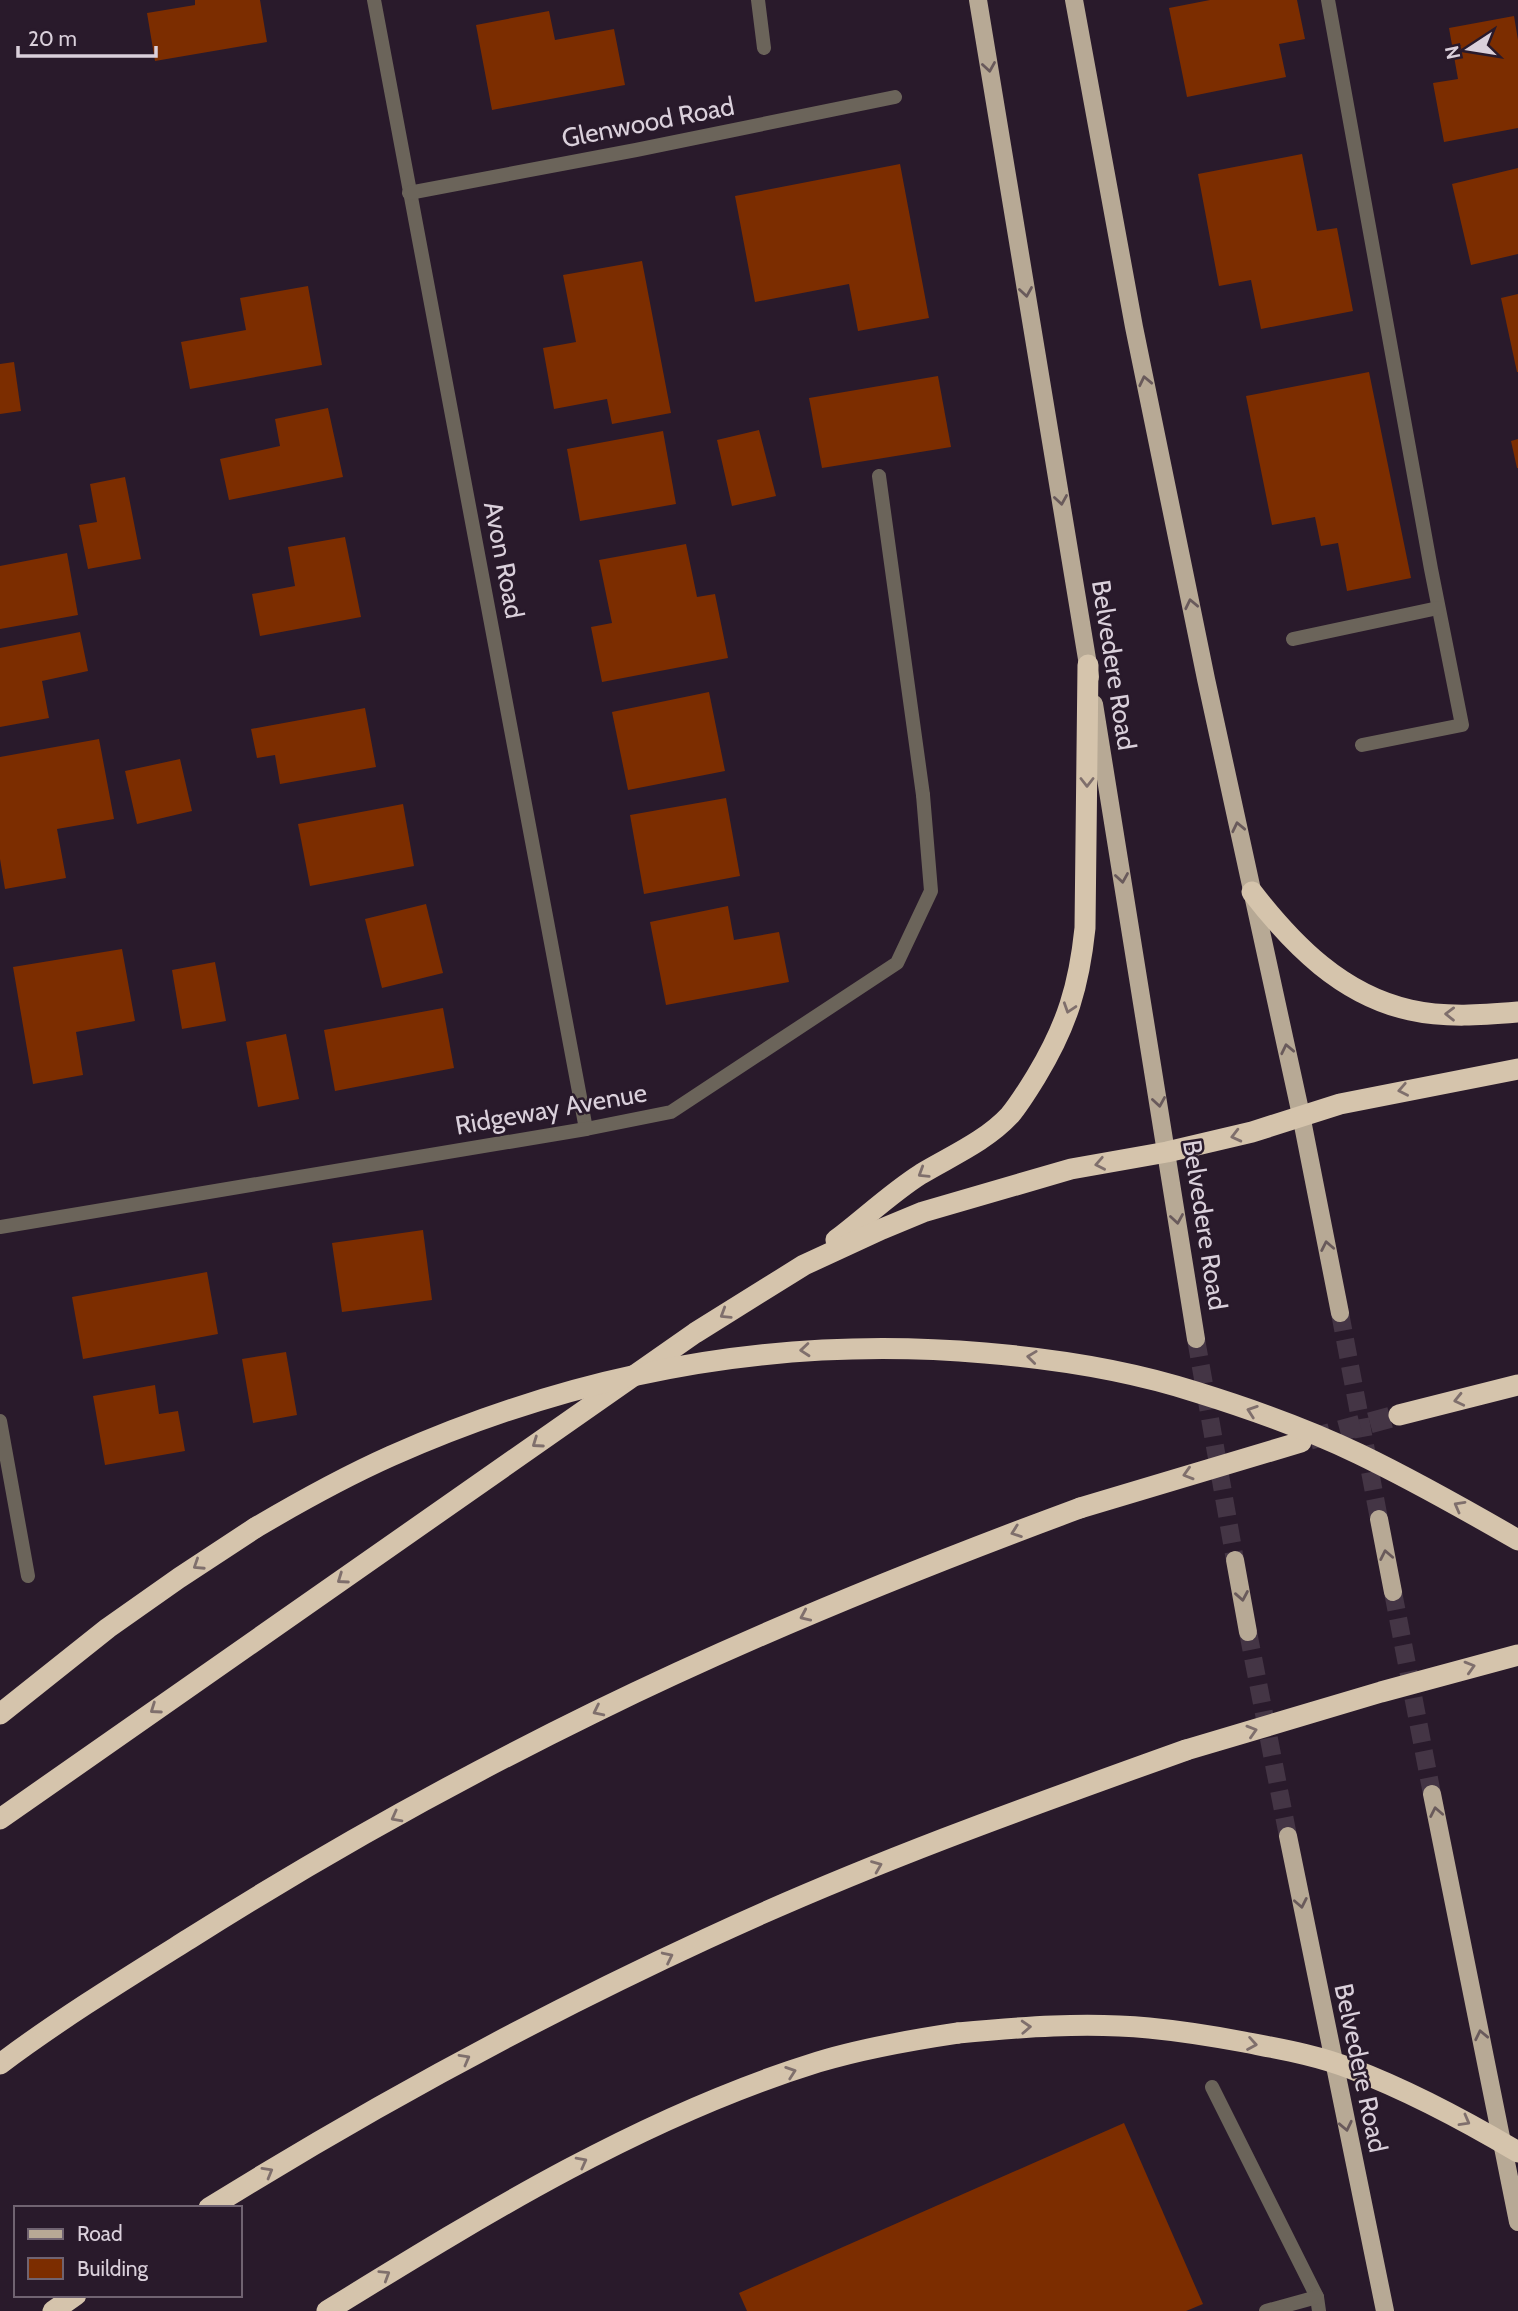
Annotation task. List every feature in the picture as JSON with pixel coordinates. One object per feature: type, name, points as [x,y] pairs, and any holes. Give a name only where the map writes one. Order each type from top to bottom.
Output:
[{"type":"highway","points":[[0,1819],[695,1333],[804,1265],[918,1176],[980,1139],[1010,1115],[1028,1090],[1060,1034],[1081,964],[1085,928],[1088,665]]},
{"type":"highway","points":[[1252,892],[1301,950],[1336,976],[1382,1002],[1410,1010],[1442,1014],[1518,1012]]},
{"type":"highway","points":[[804,1265],[882,1228],[969,1197],[1071,1169],[1167,1152],[1252,1132],[1301,1115],[1392,1092],[1518,1069]]},
{"type":"highway","points":[[0,1714],[108,1628],[178,1578],[317,1492],[389,1457],[452,1430],[599,1382],[742,1356],[820,1349],[890,1348],[1035,1357],[1115,1371],[1194,1391],[1279,1421],[1357,1453],[1518,1540]]},
{"type":"highway","points":[[1399,1415],[1518,1385]]},
{"type":"highway","points":[[0,2064],[135,1973],[246,1903],[365,1833],[593,1712],[825,1607],[946,1558],[1080,1508],[1301,1441]]},
{"type":"highway","points":[[212,2206],[479,2051],[708,1938],[943,1839],[1186,1750],[1381,1692],[1518,1656]]},
{"type":"highway","points":[[327,2311],[514,2198],[675,2116],[818,2062],[884,2045],[958,2033],[1036,2026],[1149,2028],[1289,2050],[1349,2068],[1412,2094],[1465,2120],[1518,2152]]},
{"type":"highway","points":[[53,2311],[73,2297]]},
{"type":"main road","name":"Belvedere Road","points":[[978,0],[1196,1339]]},
{"type":"main road","points":[[1074,0],[1136,341],[1301,1115],[1340,1313]]},
{"type":"main road","points":[[1379,1518],[1393,1592]]},
{"type":"main road","points":[[1235,1560],[1248,1632]]},
{"type":"main road","points":[[1432,1794],[1518,2222]]},
{"type":"main road","name":"Belvedere Road","points":[[1287,1836],[1385,2311]]},
{"type":"street","name":"Avon Road","points":[[374,0],[586,1129]]},
{"type":"street","points":[[758,0],[764,48]]},
{"type":"street","points":[[1328,0],[1438,608],[1462,725],[1362,745]]},
{"type":"street","name":"Glenwood Road","points":[[409,193],[895,97]]},
{"type":"street","name":"Ridgeway Avenue","points":[[0,1227],[586,1129],[670,1112],[898,963],[931,891],[923,795],[879,476]]},
{"type":"street","points":[[1293,639],[1438,608]]},
{"type":"street","points":[[0,1421],[28,1576]]},
{"type":"street","points":[[1212,2087],[1318,2304],[1266,2311]]},
{"type":"building","points":[[195,0],[260,0],[267,42],[155,61],[147,13],[195,5]]},
{"type":"building","points":[[1210,0],[1297,0],[1305,39],[1279,44],[1286,77],[1187,97],[1169,8]]},
{"type":"building","points":[[549,11],[555,40],[614,29],[625,85],[492,110],[476,25]]},
{"type":"building","points":[[1514,16],[1518,40],[1518,128],[1444,142],[1433,83],[1458,79],[1449,28]]},
{"type":"building","points":[[1302,154],[1317,231],[1337,228],[1353,311],[1261,329],[1251,280],[1219,286],[1198,174]]},
{"type":"building","points":[[900,164],[929,318],[858,331],[849,284],[755,302],[735,196]]},
{"type":"building","points":[[1518,168],[1518,254],[1471,265],[1452,184]]},
{"type":"building","points":[[642,261],[671,413],[612,424],[607,399],[554,409],[543,348],[576,342],[563,275]]},
{"type":"building","points":[[308,286],[322,365],[190,389],[181,342],[246,330],[240,298]]},
{"type":"building","points":[[1518,294],[1518,372],[1517,372],[1501,298]]},
{"type":"building","points":[[14,362],[21,411],[0,414],[0,364]]},
{"type":"building","points":[[1369,372],[1411,578],[1347,591],[1338,543],[1321,546],[1315,517],[1272,525],[1246,396]]},
{"type":"building","points":[[938,376],[951,447],[822,468],[809,398]]},
{"type":"building","points":[[328,408],[343,477],[229,500],[220,459],[280,446],[275,419]]},
{"type":"building","points":[[759,430],[776,496],[732,506],[717,440]]},
{"type":"building","points":[[663,431],[676,504],[580,521],[567,449]]},
{"type":"building","points":[[1518,439],[1518,468],[1517,468],[1511,441]]},
{"type":"building","points":[[125,477],[141,559],[88,569],[79,525],[97,522],[90,484]]},
{"type":"building","points":[[345,537],[361,617],[260,636],[252,594],[295,586],[288,547]]},
{"type":"building","points":[[686,544],[697,597],[715,594],[728,658],[602,682],[591,627],[612,623],[599,560]]},
{"type":"building","points":[[67,553],[78,615],[0,629],[0,566]]},
{"type":"building","points":[[80,632],[88,671],[42,681],[49,718],[0,727],[0,648]]},
{"type":"building","points":[[709,692],[725,771],[628,790],[612,712]]},
{"type":"building","points":[[365,708],[376,767],[280,784],[275,755],[257,758],[251,729]]},
{"type":"building","points":[[99,739],[114,819],[57,829],[66,878],[5,889],[0,859],[0,757]]},
{"type":"building","points":[[180,759],[192,811],[137,824],[125,771]]},
{"type":"building","points":[[726,798],[740,876],[644,894],[630,815]]},
{"type":"building","points":[[403,804],[414,866],[310,886],[298,824]]},
{"type":"building","points":[[426,904],[443,973],[382,988],[365,919]]},
{"type":"building","points":[[728,906],[734,940],[779,932],[789,982],[666,1005],[650,922]]},
{"type":"building","points":[[122,949],[135,1021],[76,1032],[83,1075],[33,1084],[13,967]]},
{"type":"building","points":[[215,962],[226,1021],[182,1029],[172,970]]},
{"type":"building","points":[[443,1008],[454,1068],[335,1091],[324,1030]]},
{"type":"building","points":[[286,1034],[299,1099],[258,1107],[246,1042]]},
{"type":"building","points":[[423,1230],[432,1300],[342,1312],[332,1243]]},
{"type":"building","points":[[207,1272],[218,1334],[83,1359],[72,1297]]},
{"type":"building","points":[[286,1352],[297,1415],[253,1423],[242,1359]]},
{"type":"building","points":[[155,1385],[159,1414],[178,1411],[185,1451],[105,1465],[93,1396]]},
{"type":"building","points":[[1124,2123],[1203,2304],[1186,2311],[747,2311],[739,2293]]},
{"type":"tunnel","points":[[1340,1313],[1379,1519]]},
{"type":"tunnel","points":[[1196,1339],[1235,1560]]},
{"type":"tunnel","points":[[1310,1439],[1399,1415]]},
{"type":"tunnel","points":[[1393,1592],[1432,1794]]},
{"type":"tunnel","points":[[1248,1632],[1288,1836]]}]
